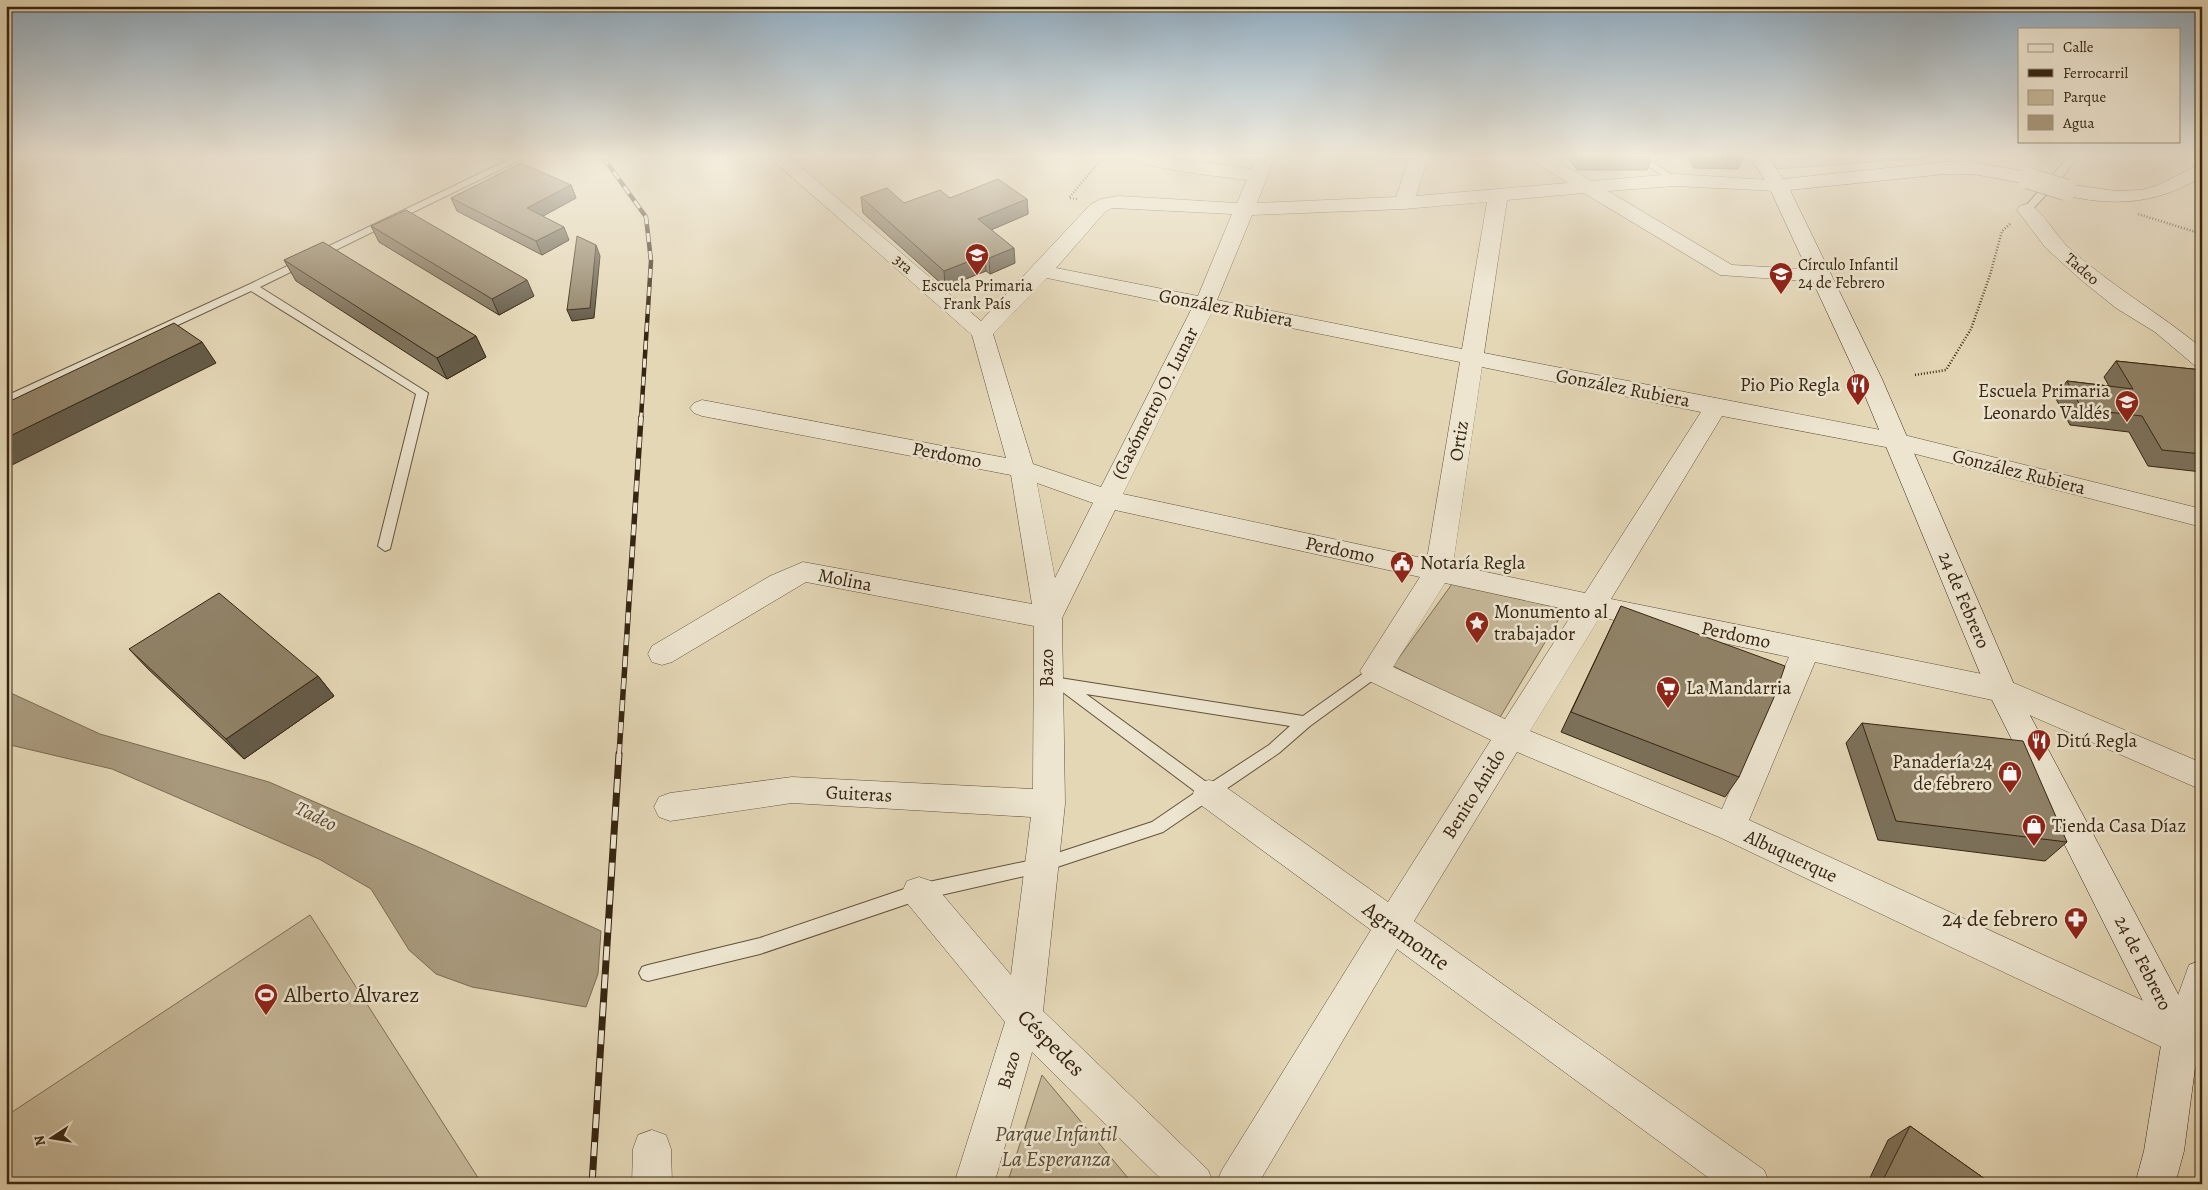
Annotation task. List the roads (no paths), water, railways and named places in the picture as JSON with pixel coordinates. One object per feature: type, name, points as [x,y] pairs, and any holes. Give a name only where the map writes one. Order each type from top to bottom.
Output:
[{"type":"street","name":"3ra","points":[[843,213],[982,332]]},
{"type":"street","points":[[982,332],[1042,271],[1094,213]]},
{"type":"street","name":"(Gasómetro) O. Lunar","points":[[1048,618],[1205,304],[1244,213]]},
{"type":"street","name":"Ortiz","points":[[1375,671],[1438,572],[1495,213]]},
{"type":"street","points":[[1629,213],[1727,271],[1820,276]]},
{"type":"street","name":"24 de Febrero","points":[[1791,213],[1896,441],[2002,690],[2192,1044]]},
{"type":"street","name":"Tadeo","points":[[2029,213],[2052,243],[2087,275],[2124,303],[2163,327],[2202,360]]},
{"type":"street","name":"González Rubiera","points":[[1042,271],[1716,407],[1896,441],[2202,518]]},
{"type":"street","points":[[2163,327],[2202,341]]},
{"type":"street","name":"Bazo","points":[[974,1184],[1024,1018],[1049,804],[1055,684],[1048,618],[1022,470],[982,332]]},
{"type":"street","name":"Benito Anido","points":[[1236,1184],[1392,926],[1716,407]]},
{"type":"street","name":"Perdomo","points":[[702,408],[1022,470],[1107,499],[1591,606],[2002,690],[2202,777]]},
{"type":"street","name":"Molina","points":[[662,654],[780,583],[803,572],[1048,618]]},
{"type":"street","points":[[1730,827],[1806,650]]},
{"type":"street","name":"Albuquerque","points":[[1375,671],[1511,736],[1730,827],[2192,1044]]},
{"type":"street","name":"Guiteras","points":[[670,807],[792,790],[1049,804]]},
{"type":"street","name":"Agramonte","points":[[1209,793],[1750,1184]]},
{"type":"street","name":"Céspedes","points":[[919,892],[1024,1018],[1194,1184]]},
{"type":"street","points":[[2155,1184],[2192,1044],[2202,977]]},
{"type":"lane","points":[[6,401],[252,287],[406,213]]},
{"type":"lane","points":[[252,287],[422,394],[385,546]]},
{"type":"lane","points":[[648,973],[760,946],[919,892],[1042,864],[1157,827],[1274,749],[1305,722],[1375,671]]},
{"type":"lane","points":[[1055,684],[1305,722]]},
{"type":"lane","name":"Agramonte","points":[[1055,684],[1209,793]]},
{"type":"water","points":[[6,688],[13,694],[100,734],[269,782],[425,850],[601,931],[598,974],[586,1007],[472,987],[436,974],[409,950],[371,889],[319,859],[112,769],[6,744]]},
{"type":"railway","points":[[641,418],[651,261],[646,217],[643,213]]},
{"type":"railway","points":[[619,755],[641,417]]},
{"type":"railway","points":[[592,1184],[619,754]]},
{"type":"place","name":"Escuela Primaria Frank País","points":[[977,276]]},
{"type":"place","name":"Círculo Infantil 24 de Febrero","points":[[1781,295]]},
{"type":"place","name":"Pio Pio Regla","points":[[1858,406]]},
{"type":"place","name":"Escuela Primaria Leonardo Valdés","points":[[2127,423]]},
{"type":"place","name":"Notaría Regla","points":[[1402,584]]},
{"type":"place","name":"Monumento al trabajador","points":[[1477,644]]},
{"type":"place","name":"La Mandarria","points":[[1668,709]]},
{"type":"place","name":"Ditú Regla","points":[[2039,762]]},
{"type":"place","name":"Panadería 24 de febrero","points":[[2010,794]]},
{"type":"place","name":"Tienda Casa Díaz","points":[[2034,847]]},
{"type":"place","name":"24 de febrero","points":[[2076,940]]},
{"type":"place","name":"Alberto Álvarez","points":[[266,1016]]},
{"type":"park label","name":"Parque Infantil La Esperanza","points":[[1056,1146]]}]
